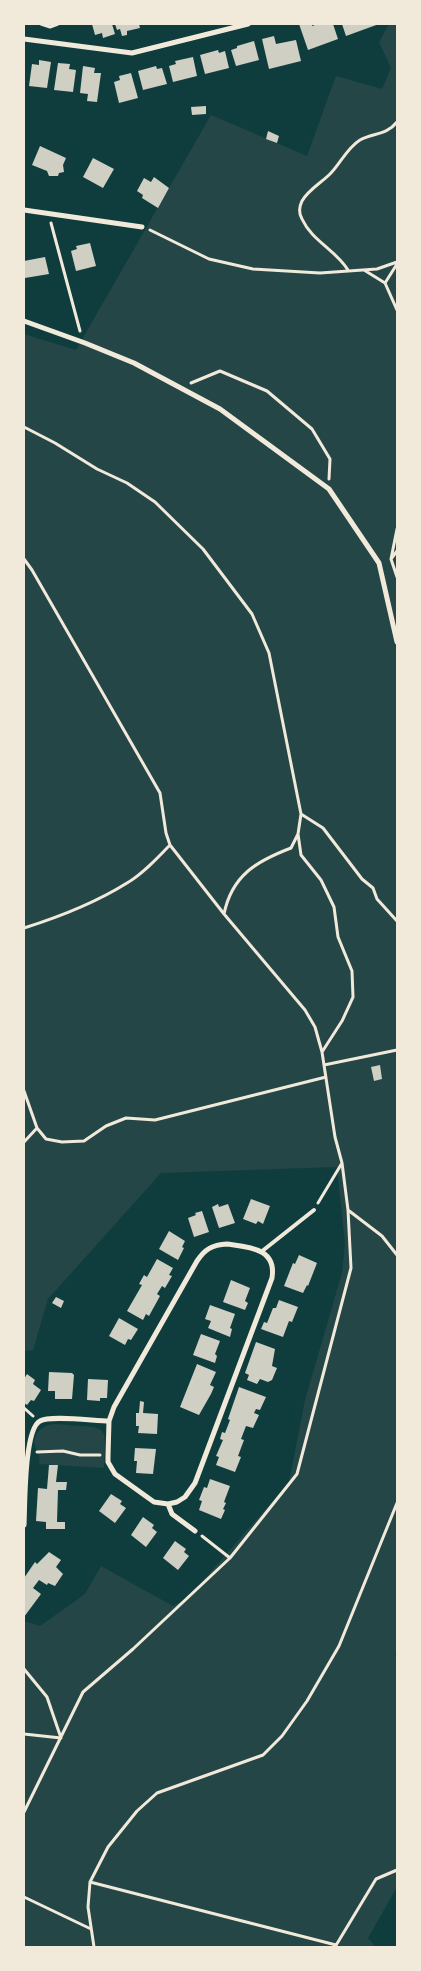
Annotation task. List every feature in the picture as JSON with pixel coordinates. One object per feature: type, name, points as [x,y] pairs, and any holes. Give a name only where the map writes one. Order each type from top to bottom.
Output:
[{"type":"street","points":[[24,39],[132,53],[248,24]]},
{"type":"street","points":[[24,210],[142,227]]},
{"type":"street","points":[[24,321],[85,342],[134,363],[220,409],[329,489],[379,563],[397,642]]},
{"type":"street","points":[[227,1244],[255,1248],[261,1252],[270,1261],[273,1272],[195,1483],[185,1497],[168,1504],[154,1502],[123,1481],[111,1467],[108,1456],[109,1421],[114,1407],[203,1253],[214,1245],[227,1244]]},
{"type":"street","points":[[24,1525],[28,1452],[31,1433],[40,1421],[52,1419],[109,1421]]},
{"type":"street","points":[[168,1504],[172,1514],[195,1532]]},
{"type":"lane","points":[[261,1252],[314,1210]]},
{"type":"path","points":[[41,24],[50,27],[58,24]]},
{"type":"path","points":[[348,270],[343,262],[320,243],[306,226],[301,217],[301,204],[304,198],[330,174],[360,140],[382,133],[393,127],[397,122]]},
{"type":"path","points":[[142,227],[157,232],[192,251],[226,264],[292,273],[320,273],[377,269],[397,263]]},
{"type":"path","points":[[55,236],[75,314]]},
{"type":"path","points":[[385,282],[397,263]]},
{"type":"path","points":[[363,269],[385,282],[397,310]]},
{"type":"path","points":[[180,388],[220,371],[266,392],[312,429],[330,459],[329,489]]},
{"type":"path","points":[[24,427],[62,446],[97,469],[127,483],[155,502],[204,549],[252,614],[269,653],[301,814],[298,834],[301,855],[321,880],[334,907],[338,937],[352,971],[353,997],[342,1022],[322,1052]]},
{"type":"path","points":[[397,528],[391,559],[397,578]]},
{"type":"path","points":[[391,559],[397,551]]},
{"type":"path","points":[[24,559],[160,792],[166,833],[170,844],[224,914],[305,1010],[315,1027],[322,1052],[335,1138],[342,1163],[348,1210],[351,1268],[297,1474],[230,1558],[84,1692],[24,1812]]},
{"type":"path","points":[[301,814],[323,828],[362,879],[373,888],[377,900],[397,921]]},
{"type":"path","points":[[224,914],[227,900],[237,881],[265,858],[291,848],[298,834]]},
{"type":"path","points":[[24,928],[87,904],[128,883],[147,868],[170,844]]},
{"type":"path","points":[[324,1065],[397,1050]]},
{"type":"path","points":[[24,1091],[37,1128],[46,1139],[62,1142],[84,1141],[106,1126],[126,1118],[155,1120],[326,1077]]},
{"type":"path","points":[[24,1142],[37,1128]]},
{"type":"path","points":[[314,1210],[342,1163]]},
{"type":"path","points":[[348,1210],[382,1236],[397,1255]]},
{"type":"path","points":[[28,1452],[63,1451],[80,1455],[108,1456]]},
{"type":"path","points":[[94,1947],[88,1907],[90,1882],[108,1848],[137,1811],[157,1793],[263,1755],[282,1736],[307,1702],[339,1646],[397,1503]]},
{"type":"path","points":[[203,1537],[230,1558]]},
{"type":"path","points":[[24,1669],[47,1697],[60,1738]]},
{"type":"path","points":[[24,1734],[60,1738]]},
{"type":"path","points":[[90,1882],[335,1946],[376,1879],[397,1870]]},
{"type":"path","points":[[24,1897],[92,1929]]},
{"type":"shaded area","points":[[389,24],[397,24],[397,1651],[395,1656],[397,1658],[397,1887],[368,1938],[376,1947],[24,1947],[24,1621],[40,1626],[85,1594],[101,1566],[173,1606],[189,1597],[289,1482],[305,1400],[342,1273],[345,1243],[337,1167],[161,1173],[48,1299],[33,1350],[24,1351],[24,334],[76,350],[211,115],[307,156],[336,76],[382,89],[391,68],[379,42]]},
{"type":"shaded area","points":[[54,1424],[94,1427],[101,1430],[105,1440],[104,1468],[39,1464],[35,1437],[40,1430]]},
{"type":"building","points":[[92,24],[112,24],[115,34],[103,38],[102,33],[95,35]]},
{"type":"building","points":[[115,24],[139,24],[140,28],[127,31],[127,35],[122,36],[120,29],[117,30]]},
{"type":"building","points":[[299,24],[312,24],[312,26],[333,24],[338,39],[308,50]]},
{"type":"building","points":[[342,24],[379,24],[346,36]]},
{"type":"building","points":[[274,36],[276,44],[296,40],[301,61],[269,69],[262,39]]},
{"type":"building","points":[[254,41],[259,60],[236,66],[231,50],[237,48],[237,46]]},
{"type":"building","points":[[218,50],[219,53],[225,51],[229,68],[205,74],[200,55]]},
{"type":"building","points":[[193,57],[197,76],[173,82],[169,66],[176,64],[175,61]]},
{"type":"building","points":[[39,60],[51,62],[47,88],[29,86],[32,64],[39,65]]},
{"type":"building","points":[[58,63],[70,64],[69,69],[76,70],[73,92],[54,90]]},
{"type":"building","points":[[83,66],[95,68],[94,73],[101,73],[97,102],[87,101],[88,94],[80,93]]},
{"type":"building","points":[[156,66],[157,69],[162,68],[167,84],[143,90],[138,71]]},
{"type":"building","points":[[131,73],[138,98],[119,103],[114,82],[120,80],[119,76]]},
{"type":"building","points":[[206,106],[206,114],[192,115],[191,107]]},
{"type":"building","points":[[268,131],[279,136],[277,143],[266,139]]},
{"type":"building","points":[[40,146],[66,158],[63,165],[64,172],[59,173],[58,176],[49,176],[47,171],[32,165]]},
{"type":"building","points":[[93,158],[114,169],[103,188],[83,177]]},
{"type":"building","points":[[154,177],[169,188],[158,208],[142,198],[143,195],[137,191],[144,178],[151,182]]},
{"type":"building","points":[[90,243],[96,266],[76,271],[71,251],[77,249],[76,246]]},
{"type":"building","points":[[45,257],[49,274],[25,278],[24,261]]},
{"type":"building","points":[[380,1065],[382,1079],[374,1081],[371,1067]]},
{"type":"building","points":[[251,1199],[270,1206],[263,1224],[258,1221],[256,1224],[243,1219]]},
{"type":"building","points":[[218,1204],[219,1207],[228,1204],[235,1223],[219,1228],[212,1207]]},
{"type":"building","points":[[202,1211],[209,1232],[194,1237],[188,1218]]},
{"type":"building","points":[[169,1231],[185,1241],[178,1260],[159,1249]]},
{"type":"building","points":[[299,1255],[317,1263],[308,1286],[303,1293],[284,1286],[293,1263],[295,1264]]},
{"type":"building","points":[[157,1259],[173,1268],[169,1275],[172,1276],[165,1288],[162,1286],[157,1294],[160,1296],[149,1316],[146,1314],[143,1320],[127,1311],[142,1285],[139,1284],[144,1275],[147,1277]]},
{"type":"building","points":[[231,1280],[250,1288],[245,1301],[248,1303],[245,1310],[223,1302]]},
{"type":"building","points":[[56,1297],[64,1301],[61,1308],[52,1303]]},
{"type":"building","points":[[279,1300],[298,1307],[292,1322],[289,1321],[283,1337],[261,1329],[264,1322],[267,1323],[273,1308],[276,1308]]},
{"type":"building","points":[[210,1305],[235,1314],[230,1328],[232,1329],[230,1337],[208,1328],[211,1321],[205,1319]]},
{"type":"building","points":[[119,1318],[138,1329],[131,1340],[128,1339],[125,1345],[109,1336]]},
{"type":"building","points":[[201,1334],[220,1341],[215,1354],[217,1356],[215,1363],[193,1355]]},
{"type":"building","points":[[256,1342],[275,1349],[272,1366],[277,1368],[272,1380],[268,1382],[260,1379],[257,1384],[247,1380],[249,1375],[245,1373]]},
{"type":"building","points":[[197,1364],[216,1372],[210,1385],[214,1387],[199,1415],[180,1407]]},
{"type":"building","points":[[49,1372],[72,1373],[74,1375],[72,1399],[55,1399],[55,1391],[48,1391]]},
{"type":"building","points":[[27,1374],[35,1380],[33,1384],[41,1390],[34,1401],[31,1400],[27,1405],[24,1403],[24,1379]]},
{"type":"building","points":[[88,1379],[108,1380],[107,1398],[100,1398],[100,1401],[87,1400]]},
{"type":"building","points":[[239,1387],[266,1397],[260,1410],[256,1409],[254,1413],[259,1415],[253,1428],[246,1426],[241,1439],[244,1440],[238,1456],[241,1457],[235,1472],[216,1465],[219,1457],[216,1456],[223,1440],[220,1439],[222,1432],[225,1433],[230,1420],[228,1419]]},
{"type":"building","points":[[140,1401],[144,1402],[143,1413],[158,1414],[157,1434],[138,1433],[139,1426],[136,1426],[136,1413],[139,1413]]},
{"type":"building","points":[[135,1448],[156,1449],[153,1474],[136,1473],[137,1461],[134,1461]]},
{"type":"building","points":[[49,1465],[58,1465],[56,1482],[67,1482],[66,1490],[58,1490],[57,1522],[65,1522],[65,1529],[46,1529],[46,1522],[36,1521],[38,1488],[47,1489]]},
{"type":"building","points":[[210,1479],[230,1486],[224,1502],[226,1503],[223,1509],[225,1510],[221,1519],[199,1510],[202,1501],[199,1500],[204,1487],[207,1488]]},
{"type":"building","points":[[111,1494],[122,1501],[120,1504],[126,1508],[115,1523],[99,1511]]},
{"type":"building","points":[[143,1517],[154,1525],[152,1528],[157,1532],[146,1547],[131,1535]]},
{"type":"building","points":[[175,1541],[186,1549],[184,1552],[189,1556],[178,1570],[163,1558]]},
{"type":"building","points":[[49,1552],[61,1560],[56,1567],[63,1574],[55,1586],[48,1583],[47,1585],[39,1580],[33,1588],[41,1594],[24,1617],[24,1578],[35,1562],[37,1564]]}]
